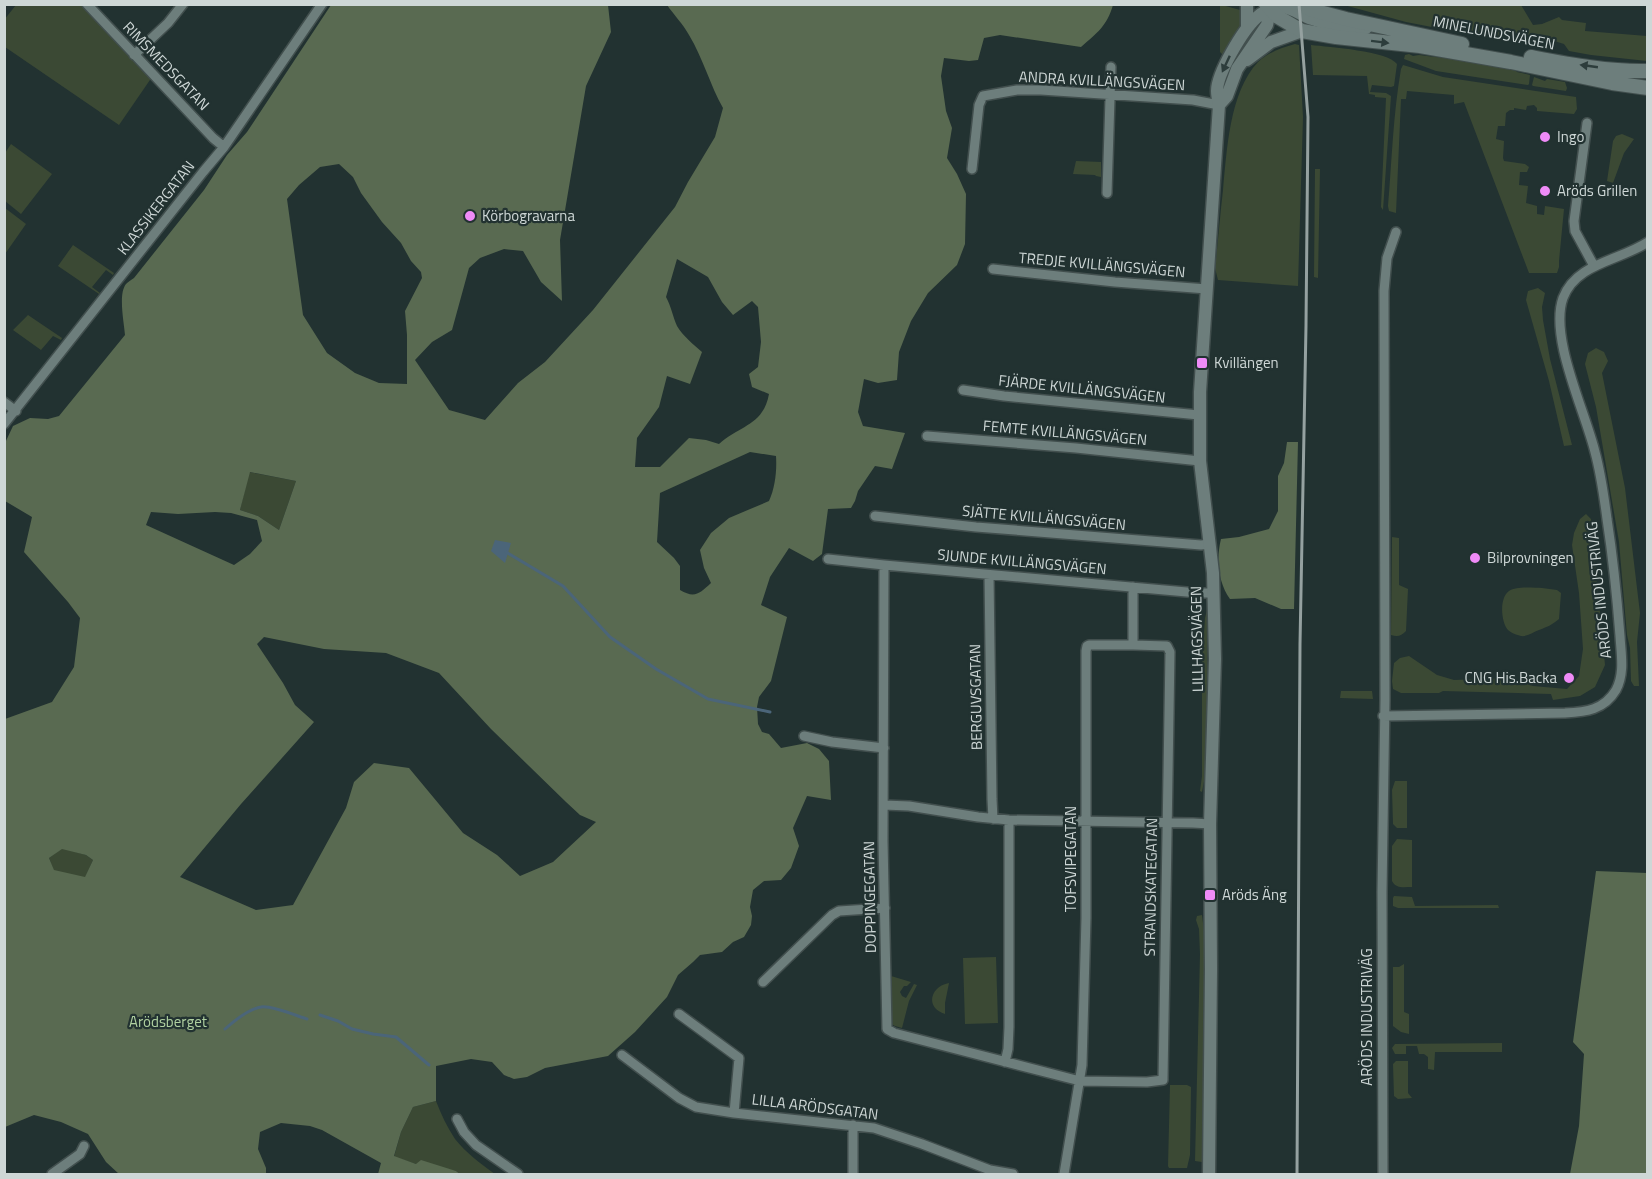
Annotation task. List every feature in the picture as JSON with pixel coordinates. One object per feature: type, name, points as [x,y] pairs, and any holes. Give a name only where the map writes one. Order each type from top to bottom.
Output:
[{"type":"main road","name":"MINELUNDSVÄGEN","points":[[1301,4],[1329,15],[1552,61],[1647,71]]},
{"type":"main road","points":[[1270,6],[1285,22],[1302,31]]},
{"type":"main road","name":"MINELUNDSVÄGEN","points":[[1302,31],[1420,46],[1647,88]]},
{"type":"street","name":"RIMSMEDSGATAN","points":[[87,4],[224,147]]},
{"type":"street","points":[[134,55],[168,23],[183,4]]},
{"type":"street","name":"KLASSIKERGATAN","points":[[4,424],[224,147],[322,4]]},
{"type":"street","points":[[1247,4],[1247,28]]},
{"type":"street","points":[[1270,6],[1286,8],[1312,19],[1346,27],[1406,32]]},
{"type":"street","name":"LILLHAGSVÄGEN","points":[[1209,1174],[1210,824],[1215,658],[1214,593],[1200,461],[1199,415],[1219,105],[1217,90],[1227,60],[1247,28],[1270,6]]},
{"type":"street","name":"LILLHAGSVÄGEN","points":[[1219,105],[1227,96],[1238,69],[1267,25],[1270,6]]},
{"type":"street","name":"LILLHAGSVÄGEN","points":[[1238,69],[1271,42],[1302,31]]},
{"type":"street","points":[[1107,193],[1111,66]]},
{"type":"street","name":"ANDRA KVILLÄNGSVÄGEN","points":[[972,169],[983,96],[1017,90],[1192,100],[1219,105]]},
{"type":"street","points":[[1587,123],[1574,221],[1575,231],[1594,266]]},
{"type":"street","name":"ARÖDS INDUSTRIVÄG","points":[[1383,1174],[1384,291],[1387,258],[1396,232]]},
{"type":"street","name":"ARÖDS INDUSTRIVÄG","points":[[1383,716],[1587,712],[1600,707],[1619,684],[1622,667],[1619,615],[1614,563],[1601,480],[1595,450],[1572,382],[1559,324],[1563,298],[1572,281],[1594,266],[1636,250],[1647,242]]},
{"type":"street","name":"TREDJE KVILLÄNGSVÄGEN","points":[[993,270],[1208,289]]},
{"type":"street","name":"FJÄRDE KVILLÄNGSVÄGEN","points":[[963,390],[1199,415]]},
{"type":"street","points":[[4,402],[16,411]]},
{"type":"street","name":"FEMTE KVILLÄNGSVÄGEN","points":[[927,436],[1200,461]]},
{"type":"street","name":"SJÄTTE KVILLÄNGSVÄGEN","points":[[875,516],[1138,541],[1210,544]]},
{"type":"street","name":"SJUNDE KVILLÄNGSVÄGEN","points":[[828,559],[1214,593]]},
{"type":"street","name":"DOPPINGEGATAN","points":[[884,565],[883,874],[887,1029],[901,1035],[1080,1081]]},
{"type":"street","name":"BERGUVSGATAN","points":[[990,575],[993,819]]},
{"type":"street","points":[[1133,587],[1133,645]]},
{"type":"street","name":"TOFSVIPEGATAN","points":[[1064,1174],[1082,1065],[1087,646],[1133,645]]},
{"type":"street","name":"STRANDSKATEGATAN","points":[[1080,1081],[1163,1080],[1170,652],[1167,646],[1133,645]]},
{"type":"street","points":[[804,736],[884,748]]},
{"type":"street","points":[[884,805],[909,806],[1009,820],[1210,824]]},
{"type":"street","points":[[1005,1062],[1009,1028],[1009,820]]},
{"type":"street","points":[[763,982],[839,911],[885,908]]},
{"type":"street","points":[[679,1014],[740,1058],[734,1113]]},
{"type":"street","name":"LILLA ARÖDSGATAN","points":[[622,1055],[696,1107],[874,1128],[922,1144],[990,1172],[1013,1174]]},
{"type":"street","points":[[457,1119],[464,1132],[476,1145],[518,1174]]},
{"type":"street","points":[[853,1174],[854,1125]]},
{"type":"street","points":[[52,1174],[80,1154],[84,1146]]},
{"type":"green space","points":[[16,5],[81,5],[152,77],[119,125],[5,47],[4,20]]},
{"type":"green space","name":"Arödsberget","points":[[331,5],[608,5],[611,32],[586,86],[560,240],[562,301],[541,282],[523,251],[504,249],[480,258],[469,268],[452,330],[432,342],[415,360],[449,410],[485,420],[518,383],[545,362],[593,310],[675,207],[715,137],[723,108],[694,44],[667,5],[1113,5],[1104,24],[1081,47],[1000,35],[984,38],[978,60],[944,58],[941,76],[946,111],[952,128],[947,158],[966,194],[965,244],[957,265],[928,293],[911,321],[899,352],[897,380],[878,383],[864,379],[858,412],[863,426],[905,433],[892,469],[875,466],[858,491],[851,508],[828,509],[822,554],[813,561],[789,548],[770,577],[761,605],[787,617],[771,681],[759,697],[758,724],[762,732],[769,734],[781,748],[807,743],[819,749],[829,761],[831,800],[807,796],[793,828],[799,846],[791,868],[781,880],[764,881],[753,890],[750,907],[751,925],[744,937],[733,942],[722,952],[700,955],[678,975],[667,997],[635,1032],[608,1056],[545,1068],[527,1077],[514,1079],[504,1075],[492,1062],[471,1059],[436,1066],[436,1101],[413,1107],[401,1132],[394,1156],[416,1164],[421,1160],[460,1174],[378,1174],[381,1163],[322,1130],[310,1126],[281,1123],[260,1132],[258,1149],[266,1168],[266,1174],[119,1174],[106,1162],[88,1134],[61,1122],[34,1115],[5,1127],[5,719],[52,702],[74,667],[80,618],[24,552],[32,517],[5,501],[5,443],[13,426],[30,418],[48,419],[59,416],[125,335],[122,294],[126,284],[134,278],[247,132]],"holes":[[[339,164],[353,177],[361,193],[421,272],[422,278],[405,311],[407,384],[379,383],[355,373],[327,353],[303,315],[287,199],[320,167]],[[677,259],[708,277],[722,302],[733,315],[752,301],[758,307],[761,342],[758,367],[749,374],[752,387],[769,394],[766,405],[762,413],[750,424],[719,444],[689,438],[660,467],[635,467],[637,438],[659,407],[667,376],[690,384],[702,352],[679,330],[666,297]],[[750,452],[776,456],[775,479],[769,501],[729,518],[711,533],[700,550],[704,568],[711,583],[700,592],[690,594],[680,590],[680,566],[657,542],[660,493]],[[250,472],[296,481],[279,530],[258,516],[240,510]],[[151,512],[231,513],[257,520],[262,541],[250,554],[234,565],[146,525]],[[264,637],[324,649],[386,653],[439,673],[491,729],[566,802],[580,815],[596,822],[553,862],[520,876],[497,855],[463,833],[409,768],[374,763],[354,782],[346,808],[293,905],[256,910],[180,877],[314,722],[295,705],[257,644]],[[62,849],[86,855],[93,860],[85,877],[54,870],[49,858]]]},
{"type":"green space","points":[[1344,5],[1521,5],[1533,25],[1559,17],[1562,20],[1586,23],[1585,31],[1647,36],[1647,61],[1569,51],[1564,44],[1522,35],[1509,42],[1406,22]]},
{"type":"green space","points":[[1220,6],[1240,10],[1242,16],[1241,28],[1223,55],[1220,52]]},
{"type":"green space","points":[[1295,44],[1299,45],[1303,117],[1298,286],[1218,280],[1215,268],[1228,141],[1235,106],[1248,75],[1258,62],[1275,51]]},
{"type":"green space","points":[[1311,45],[1371,53],[1397,64],[1394,86],[1372,85],[1370,92],[1386,93],[1391,96],[1383,210],[1381,207],[1386,98],[1369,94],[1367,76],[1313,75]]},
{"type":"green space","points":[[1405,55],[1468,61],[1516,71],[1530,75],[1529,84],[1436,71],[1404,59]]},
{"type":"green space","points":[[1403,65],[1443,77],[1576,97],[1577,109],[1574,114],[1537,111],[1534,105],[1527,106],[1526,110],[1514,108],[1510,110],[1506,113],[1505,126],[1498,126],[1496,139],[1504,141],[1504,161],[1525,164],[1529,167],[1527,172],[1520,172],[1519,185],[1528,186],[1526,203],[1537,206],[1537,214],[1544,215],[1545,206],[1564,209],[1557,273],[1529,273],[1464,102],[1454,104],[1454,95],[1407,91],[1406,99],[1401,99],[1396,213],[1389,211],[1394,120]]},
{"type":"green space","points":[[1534,77],[1545,81],[1547,79],[1565,82],[1566,91],[1533,86]]},
{"type":"green space","points":[[1622,134],[1634,139],[1624,153],[1613,183],[1607,181],[1613,141],[1616,136]]},
{"type":"green space","points":[[11,144],[52,174],[21,214],[5,201],[5,153]]},
{"type":"green space","points":[[1076,161],[1101,162],[1101,177],[1073,174]]},
{"type":"green space","points":[[1315,169],[1320,169],[1318,278],[1314,277]]},
{"type":"green space","points":[[5,208],[26,224],[5,254]]},
{"type":"green space","points":[[73,245],[114,273],[113,275],[106,270],[92,287],[99,294],[58,266]]},
{"type":"green space","points":[[1538,288],[1545,293],[1542,307],[1543,320],[1550,359],[1572,445],[1564,446],[1549,381],[1526,300],[1528,291]]},
{"type":"green space","points":[[28,315],[62,338],[61,340],[53,336],[41,350],[13,330]]},
{"type":"green space","points":[[1596,348],[1604,352],[1608,361],[1602,373],[1625,488],[1640,613],[1637,642],[1639,686],[1634,686],[1631,681],[1630,648],[1619,542],[1596,407],[1585,364],[1588,353]]},
{"type":"green space","points":[[1287,442],[1298,442],[1294,609],[1281,609],[1255,598],[1230,599],[1223,585],[1218,562],[1221,539],[1269,529],[1278,511],[1278,476],[1284,463]]},
{"type":"green space","points":[[249,472],[296,481],[279,530],[258,516],[240,510]]},
{"type":"green space","points":[[1586,514],[1591,519],[1605,665],[1595,687],[1580,696],[1553,700],[1551,694],[1443,691],[1439,693],[1401,693],[1393,689],[1394,663],[1400,658],[1409,656],[1437,675],[1454,680],[1508,678],[1533,686],[1567,689],[1579,676],[1583,649],[1579,593],[1572,545],[1580,519]]},
{"type":"green space","points":[[1392,537],[1399,538],[1399,585],[1408,589],[1406,631],[1398,636],[1391,635]]},
{"type":"green space","points":[[1516,588],[1557,590],[1561,593],[1559,619],[1526,636],[1519,636],[1509,631],[1503,616],[1502,604],[1506,594]]},
{"type":"green space","points":[[1207,610],[1207,765],[1202,792],[1200,791],[1202,665]]},
{"type":"green space","points":[[1341,691],[1372,691],[1373,699],[1340,698]]},
{"type":"green space","points":[[1395,781],[1407,781],[1407,828],[1397,828],[1393,824],[1392,790]]},
{"type":"green space","points":[[1397,839],[1412,840],[1412,887],[1398,886],[1392,881],[1392,846]]},
{"type":"green space","points":[[62,848],[86,855],[93,860],[85,878],[54,871],[49,858]]},
{"type":"green space","points":[[1596,871],[1647,873],[1647,1174],[1570,1174],[1579,1126],[1584,1054],[1573,1042]]},
{"type":"green space","points":[[1394,896],[1412,897],[1415,906],[1498,905],[1499,908],[1398,908],[1393,906]]},
{"type":"green space","points":[[1202,915],[1205,939],[1205,985],[1202,1162],[1195,1161],[1200,954],[1199,929],[1196,920],[1197,916]]},
{"type":"green space","points":[[996,957],[998,1023],[965,1024],[963,958]]},
{"type":"green space","points":[[1404,964],[1404,1012],[1409,1014],[1409,1034],[1393,1026],[1393,967]]},
{"type":"green space","points":[[891,976],[911,982],[900,992],[906,998],[914,984],[917,985],[909,1001],[902,1028],[891,1024]]},
{"type":"green space","points":[[949,983],[945,1014],[934,1007],[932,997],[938,988]]},
{"type":"green space","points":[[1502,1043],[1502,1052],[1435,1052],[1434,1070],[1428,1069],[1428,1057],[1419,1054],[1417,1046],[1406,1046],[1406,1054],[1395,1054],[1392,1048],[1395,1044]]},
{"type":"green space","points":[[1396,1061],[1408,1061],[1408,1093],[1412,1098],[1398,1099],[1394,1096],[1393,1064]]},
{"type":"green space","points":[[1170,1085],[1191,1087],[1190,1155],[1187,1168],[1169,1168],[1168,1166]]},
{"type":"green space","points":[[436,1101],[455,1139],[469,1154],[495,1174],[460,1174],[456,1171],[416,1164],[394,1157],[401,1132],[413,1107]]},
{"type":"water","points":[[495,540],[511,543],[505,563],[491,551]]},
{"type":"waterway","points":[[506,552],[563,586],[610,637],[656,669],[708,699],[770,712]]},
{"type":"waterway","points":[[225,1029],[246,1013],[261,1007],[277,1009],[307,1019]]},
{"type":"waterway","points":[[320,1015],[352,1029],[396,1037],[429,1065]]},
{"type":"railway","points":[[1297,1174],[1300,644],[1308,117],[1299,4]]},
{"type":"place","name":"Ingo","points":[[1545,137]]},
{"type":"place","name":"Aröds Grillen","points":[[1545,191]]},
{"type":"place","name":"Körbogravarna","points":[[470,216]]},
{"type":"place","name":"Kvillängen","points":[[1202,363]]},
{"type":"place","name":"Bilprovningen","points":[[1475,558]]},
{"type":"place","name":"CNG His.Backa","points":[[1569,678]]},
{"type":"place","name":"Aröds Äng","points":[[1210,895]]}]
